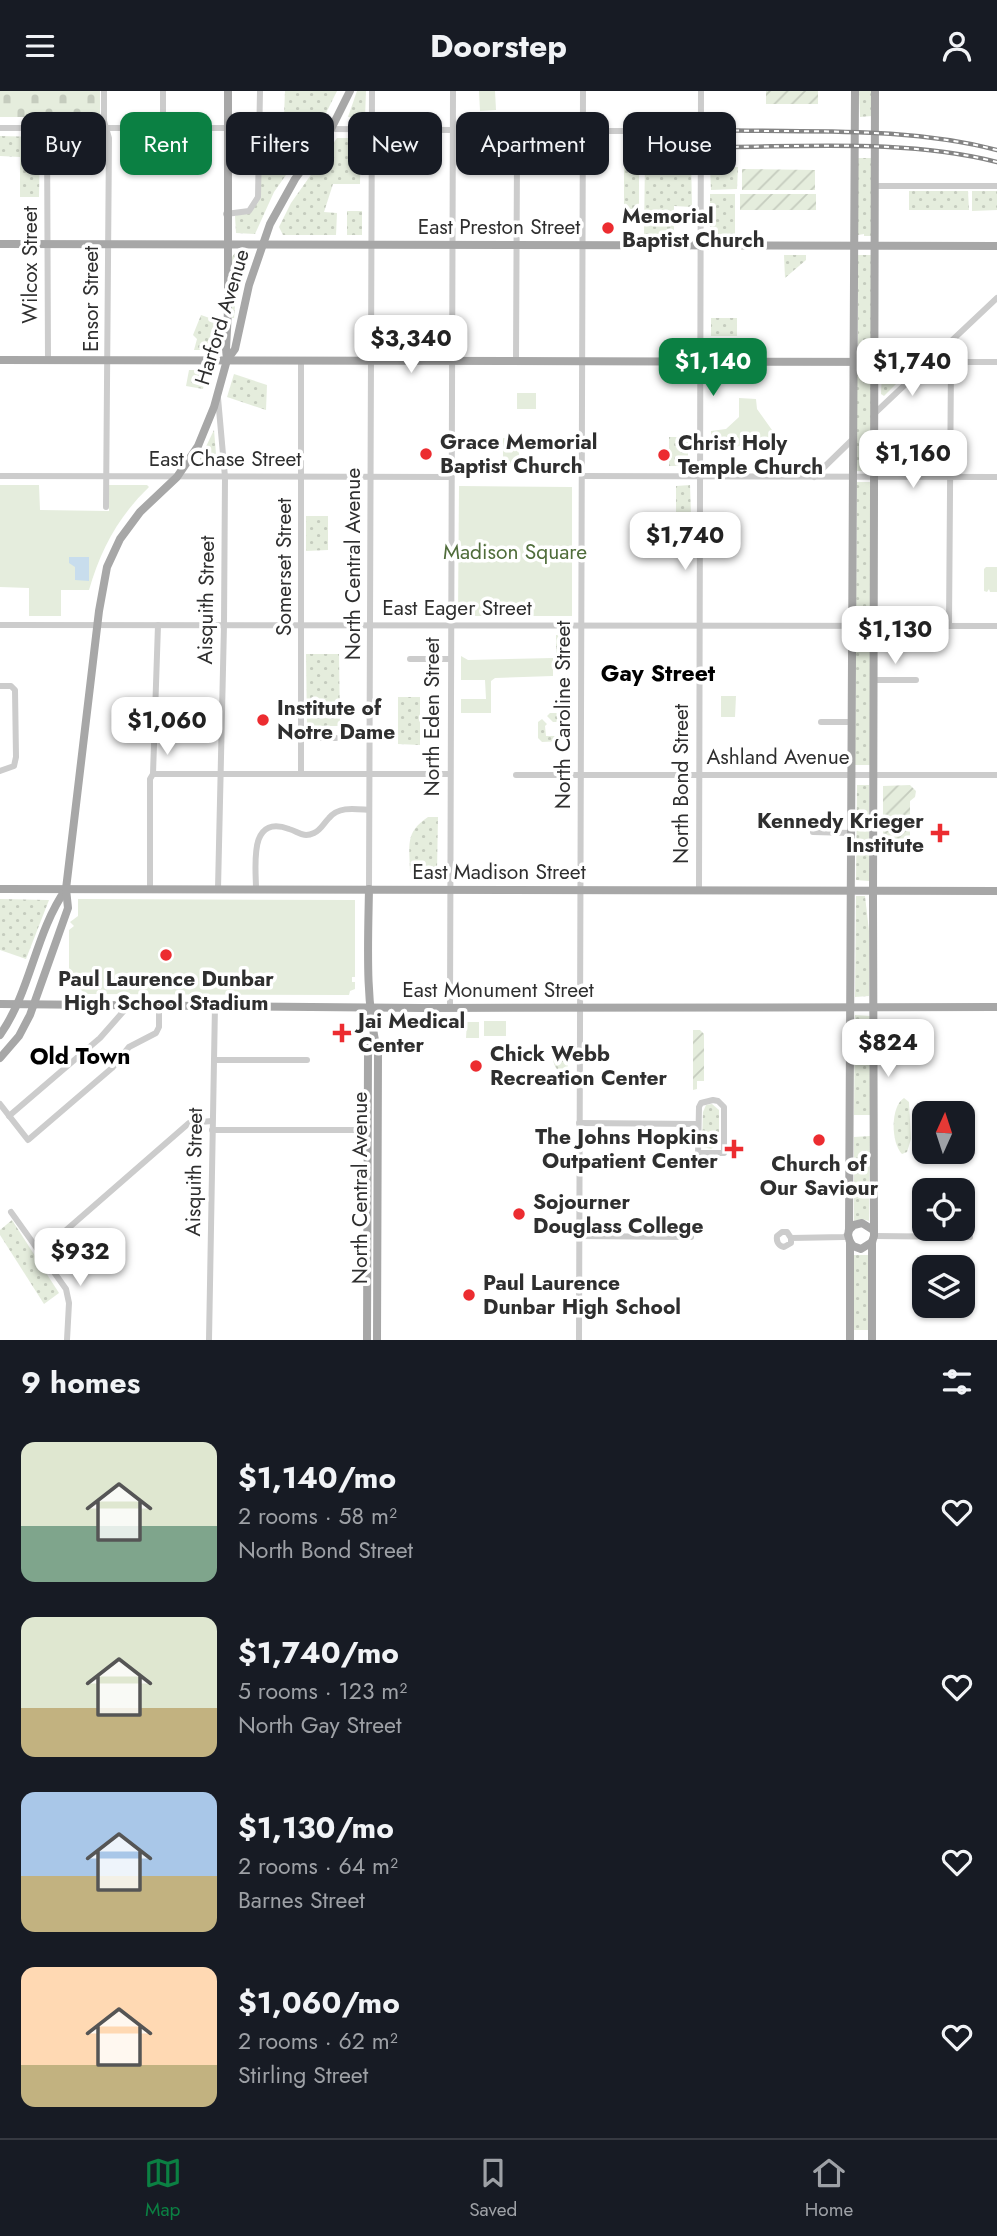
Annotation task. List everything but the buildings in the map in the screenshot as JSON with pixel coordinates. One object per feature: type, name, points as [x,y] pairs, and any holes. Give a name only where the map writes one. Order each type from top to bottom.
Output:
[{"type":"main road","points":[[228,91],[228,112]]},
{"type":"main road","name":"Harford Avenue","points":[[334,123],[350,91]]},
{"type":"main road","points":[[850,1340],[855,91]]},
{"type":"main road","points":[[872,1340],[875,91]]},
{"type":"main road","points":[[227,175],[227,360]]},
{"type":"main road","name":"Harford Avenue","points":[[98,625],[104,577],[113,550],[140,512],[177,477],[198,446],[218,395],[227,360],[235,349],[249,285],[262,244],[286,194],[299,175]]},
{"type":"main road","name":"East Preston Street","points":[[0,244],[997,246]]},
{"type":"main road","points":[[0,360],[930,362]]},
{"type":"main road","points":[[0,1058],[24,1027],[34,1005],[68,908],[65,889],[98,625]]},
{"type":"main road","name":"East Madison Street","points":[[0,889],[997,891]]},
{"type":"main road","points":[[0,1035],[18,1005],[54,906],[65,889]]},
{"type":"main road","name":"North Central Avenue","points":[[369,889],[370,1007],[378,1054],[377,1340]]},
{"type":"main road","name":"East Monument Street","points":[[0,1005],[997,1007]]},
{"type":"main road","name":"North Central Avenue","points":[[367,1340],[368,1054],[373,1037]]},
{"type":"main road","points":[[368,1108],[378,1109]]},
{"type":"main road","points":[[862,1223],[873,1236],[866,1248],[861,1249],[853,1246],[849,1236],[854,1225],[862,1223]]},
{"type":"street","name":"Ensor Street","points":[[104,91],[104,112]]},
{"type":"street","points":[[163,91],[163,112]]},
{"type":"street","points":[[259,112],[260,91]]},
{"type":"street","name":"North Central Avenue","points":[[372,91],[372,112]]},
{"type":"street","name":"North Eden Street","points":[[450,1008],[453,91]]},
{"type":"street","name":"North Caroline Street","points":[[583,91],[583,112]]},
{"type":"street","name":"North Bond Street","points":[[701,91],[701,112]]},
{"type":"street","points":[[0,128],[21,128]]},
{"type":"street","name":"Ensor Street","points":[[106,128],[109,138],[106,507]]},
{"type":"street","points":[[106,128],[120,128]]},
{"type":"street","points":[[442,130],[452,130]]},
{"type":"street","name":"Wilcox Street","points":[[47,175],[48,360]]},
{"type":"street","points":[[226,213],[249,211],[258,197],[258,175]]},
{"type":"street","name":"North Central Avenue","points":[[369,889],[372,175]]},
{"type":"street","points":[[516,361],[517,175]]},
{"type":"street","name":"North Caroline Street","points":[[579,1340],[583,175]]},
{"type":"street","name":"North Bond Street","points":[[699,889],[701,175]]},
{"type":"street","points":[[876,186],[997,186]]},
{"type":"street","points":[[875,413],[997,298]]},
{"type":"street","name":"Somerset Street","points":[[301,360],[301,774]]},
{"type":"street","points":[[930,362],[997,362]]},
{"type":"street","points":[[949,626],[951,362]]},
{"type":"street","name":"Aisquith Street","points":[[218,395],[225,477],[218,889]]},
{"type":"street","points":[[814,477],[852,440]]},
{"type":"street","name":"East Chase Street","points":[[0,476],[451,477]]},
{"type":"street","points":[[582,476],[997,477]]},
{"type":"street","name":"East Eager Street","points":[[0,625],[997,626]]},
{"type":"street","points":[[150,889],[150,779],[153,773],[158,625]]},
{"type":"street","points":[[410,659],[450,659]]},
{"type":"street","points":[[874,680],[916,680]]},
{"type":"street","points":[[0,686],[11,686],[15,690],[16,757],[14,766],[0,771]]},
{"type":"street","points":[[821,722],[852,722]]},
{"type":"street","points":[[301,738],[336,738]]},
{"type":"street","points":[[153,773],[450,774]]},
{"type":"street","name":"Ashland Avenue","points":[[516,775],[997,775]]},
{"type":"street","points":[[256,889],[257,847],[262,833],[272,827],[279,827],[307,835],[320,829],[331,815],[340,810],[369,810]]},
{"type":"street","points":[[813,832],[851,833]]},
{"type":"street","points":[[9,1116],[100,1038],[129,1005]]},
{"type":"street","points":[[0,1104],[28,1140],[112,1067],[129,1047],[156,1033],[159,1027],[159,1005]]},
{"type":"street","name":"Aisquith Street","points":[[209,1340],[215,1005]]},
{"type":"street","points":[[214,1059],[307,1060]]},
{"type":"street","points":[[713,1100],[722,1104],[724,1153],[698,1153],[698,1124],[701,1103],[713,1100]]},
{"type":"street","points":[[41,1252],[188,1123],[212,1121]]},
{"type":"street","points":[[579,1123],[698,1124]]},
{"type":"street","points":[[212,1130],[368,1130]]},
{"type":"street","points":[[11,1212],[66,1289],[69,1303],[67,1340]]},
{"type":"street","points":[[579,1236],[691,1237]]},
{"type":"street","points":[[791,1238],[849,1236]]},
{"type":"street","points":[[873,1236],[912,1236]]},
{"type":"green space","points":[[0,91],[100,91],[100,112],[21,112],[21,117],[0,117]]},
{"type":"green space","points":[[285,91],[337,91],[326,112],[284,112]]},
{"type":"green space","points":[[357,91],[366,91],[365,112],[350,112]]},
{"type":"green space","points":[[479,91],[495,91],[496,110],[480,111]]},
{"type":"green space","points":[[766,91],[818,91],[818,104],[766,104]]},
{"type":"green space","points":[[859,91],[872,91],[872,116],[860,117]]},
{"type":"green space","points":[[0,136],[21,137],[21,175],[39,175],[39,197],[20,197],[20,157],[0,156]]},
{"type":"green space","points":[[337,138],[348,138],[348,175],[360,175],[360,184],[333,184],[324,212],[337,213],[336,235],[283,235],[279,227],[291,203],[311,175],[334,175],[334,142]]},
{"type":"green space","points":[[858,158],[871,158],[871,236],[858,235]]},
{"type":"green space","points":[[738,167],[737,189],[711,190],[710,175],[736,175]]},
{"type":"green space","points":[[742,169],[815,170],[815,190],[742,190]]},
{"type":"green space","points":[[260,175],[286,175],[274,192],[255,234],[236,233],[235,216],[258,203]]},
{"type":"green space","points":[[624,175],[639,175],[639,209],[624,209]]},
{"type":"green space","points":[[645,175],[691,175],[692,207],[674,206],[674,235],[644,234]]},
{"type":"green space","points":[[678,175],[689,175],[688,181],[678,181]]},
{"type":"green space","points":[[909,191],[968,191],[969,210],[909,210]]},
{"type":"green space","points":[[972,191],[997,191],[997,210],[972,211]]},
{"type":"green space","points":[[710,194],[735,194],[735,236],[711,236]]},
{"type":"green space","points":[[740,194],[816,194],[816,210],[740,210]]},
{"type":"green space","points":[[347,211],[362,211],[362,235],[347,235]]},
{"type":"green space","points":[[235,253],[244,253],[248,259],[232,318],[232,257]]},
{"type":"green space","points":[[784,255],[806,255],[806,260],[785,278]]},
{"type":"green space","points":[[858,255],[871,255],[871,346],[866,346],[866,350],[858,350]]},
{"type":"green space","points":[[201,315],[218,321],[214,350],[194,350],[197,339],[193,335]]},
{"type":"green space","points":[[711,318],[737,318],[737,336],[711,336]]},
{"type":"green space","points":[[189,370],[208,370],[203,389],[186,386]]},
{"type":"green space","points":[[857,370],[871,370],[871,471],[856,471]]},
{"type":"green space","points":[[882,370],[910,370],[884,396],[881,394]]},
{"type":"green space","points":[[234,374],[267,385],[266,410],[227,397]]},
{"type":"green space","points":[[517,393],[536,393],[536,409],[517,409]]},
{"type":"green space","points":[[739,398],[756,399],[757,409],[777,437],[766,438],[764,443],[749,443],[732,448],[722,441],[711,442],[711,431],[726,429],[739,417]]},
{"type":"green space","points":[[214,430],[217,466],[204,467],[200,459]]},
{"type":"green space","points":[[669,437],[688,437],[688,466],[669,466]]},
{"type":"green space","points":[[503,438],[519,438],[519,464],[503,464]]},
{"type":"green space","points":[[883,458],[913,458],[913,468],[883,468]]},
{"type":"green space","points":[[857,482],[871,482],[870,617],[856,617]]},
{"type":"green space","points":[[0,485],[39,485],[40,510],[109,511],[109,485],[149,487],[128,510],[112,534],[89,590],[61,590],[61,616],[29,616],[29,588],[0,587]]},
{"type":"green space","points":[[690,485],[691,516],[676,516],[676,486]]},
{"type":"green space","name":"Madison Square","points":[[459,486],[572,487],[572,616],[458,616]]},
{"type":"green space","points":[[306,516],[328,516],[328,550],[306,551]]},
{"type":"green space","points":[[986,567],[997,567],[997,592],[990,592],[989,589],[984,591]]},
{"type":"green space","points":[[856,633],[870,633],[870,765],[855,765]]},
{"type":"green space","points":[[556,635],[570,635],[570,654],[556,654]]},
{"type":"green space","points":[[306,654],[339,654],[340,726],[307,726]]},
{"type":"green space","points":[[461,656],[468,660],[553,658],[553,676],[495,678],[491,681],[491,713],[461,713],[461,699],[486,699],[485,680],[461,680]]},
{"type":"green space","points":[[721,696],[736,696],[735,717],[721,717]]},
{"type":"green space","points":[[398,697],[420,697],[420,745],[398,744]]},
{"type":"green space","points":[[550,713],[563,713],[568,727],[559,727],[559,722],[553,722],[547,716]]},
{"type":"green space","points":[[542,719],[547,724],[546,736],[557,736],[561,741],[542,742],[538,738],[538,722]]},
{"type":"green space","points":[[857,785],[869,785],[869,881],[856,880]]},
{"type":"green space","points":[[910,785],[916,791],[915,797],[910,801],[910,845],[883,843],[883,786]]},
{"type":"green space","points":[[428,817],[438,817],[437,870],[433,871],[430,880],[426,877],[415,878],[410,872],[409,855],[410,841],[415,829]]},
{"type":"green space","points":[[856,896],[865,896],[869,931],[869,996],[855,997]]},
{"type":"green space","points":[[0,899],[49,900],[26,959],[0,950]]},
{"type":"green space","name":"Paul Laurence Dunbar High School Stadium","points":[[78,899],[355,900],[355,977],[352,977],[352,982],[355,982],[355,989],[350,991],[349,995],[86,994],[69,980],[69,930],[74,926],[70,922],[78,916]]},
{"type":"green space","points":[[855,1015],[870,1016],[870,1115],[854,1115]]},
{"type":"green space","points":[[484,1021],[506,1021],[506,1036],[484,1036]]},
{"type":"green space","points":[[467,1022],[479,1022],[479,1038],[466,1038]]},
{"type":"green space","points":[[693,1030],[700,1030],[704,1034],[704,1081],[697,1081],[697,1089],[693,1090]]},
{"type":"green space","points":[[567,1044],[568,1075],[557,1069],[553,1060],[556,1050]]},
{"type":"green space","points":[[904,1098],[909,1102],[911,1139],[907,1152],[902,1154],[894,1134],[894,1117]]},
{"type":"green space","points":[[712,1104],[719,1110],[719,1143],[711,1149],[704,1147],[702,1143],[703,1112],[706,1105]]},
{"type":"green space","points":[[870,1136],[869,1221],[854,1221],[854,1137]]},
{"type":"green space","points":[[12,1220],[59,1293],[44,1304],[0,1235],[0,1230]]},
{"type":"green space","points":[[851,1255],[869,1255],[868,1330],[853,1330]]},
{"type":"water","points":[[69,557],[89,557],[89,581],[75,580],[75,567],[69,563]]},
{"type":"railway","points":[[736,130],[891,134],[962,142],[997,150]]},
{"type":"railway","points":[[736,147],[892,147],[997,162]]},
{"type":"place","name":"Memorial Baptist Church","points":[[608,228]]},
{"type":"place","name":"Grace Memorial Baptist Church","points":[[426,454]]},
{"type":"place","name":"Christ Holy Temple Church","points":[[664,455]]},
{"type":"place","name":"Institute of Notre Dame","points":[[263,720]]},
{"type":"place","name":"Kennedy Krieger Institute","points":[[940,833]]},
{"type":"place","name":"Paul Laurence Dunbar High School Stadium","points":[[166,955]]},
{"type":"place","name":"Jai Medical Center","points":[[342,1033]]},
{"type":"place","name":"Chick Webb Recreation Center","points":[[476,1066]]},
{"type":"place","name":"Church of Our Saviour","points":[[819,1140]]},
{"type":"place","name":"The Johns Hopkins Outpatient Center","points":[[734,1149]]},
{"type":"place","name":"Sojourner Douglass College","points":[[519,1214]]},
{"type":"place","name":"Paul Laurence Dunbar High School","points":[[469,1295]]},
{"type":"district","name":"Gay Street","points":[[658,673]]},
{"type":"district","name":"Old Town","points":[[80,1056]]}]
